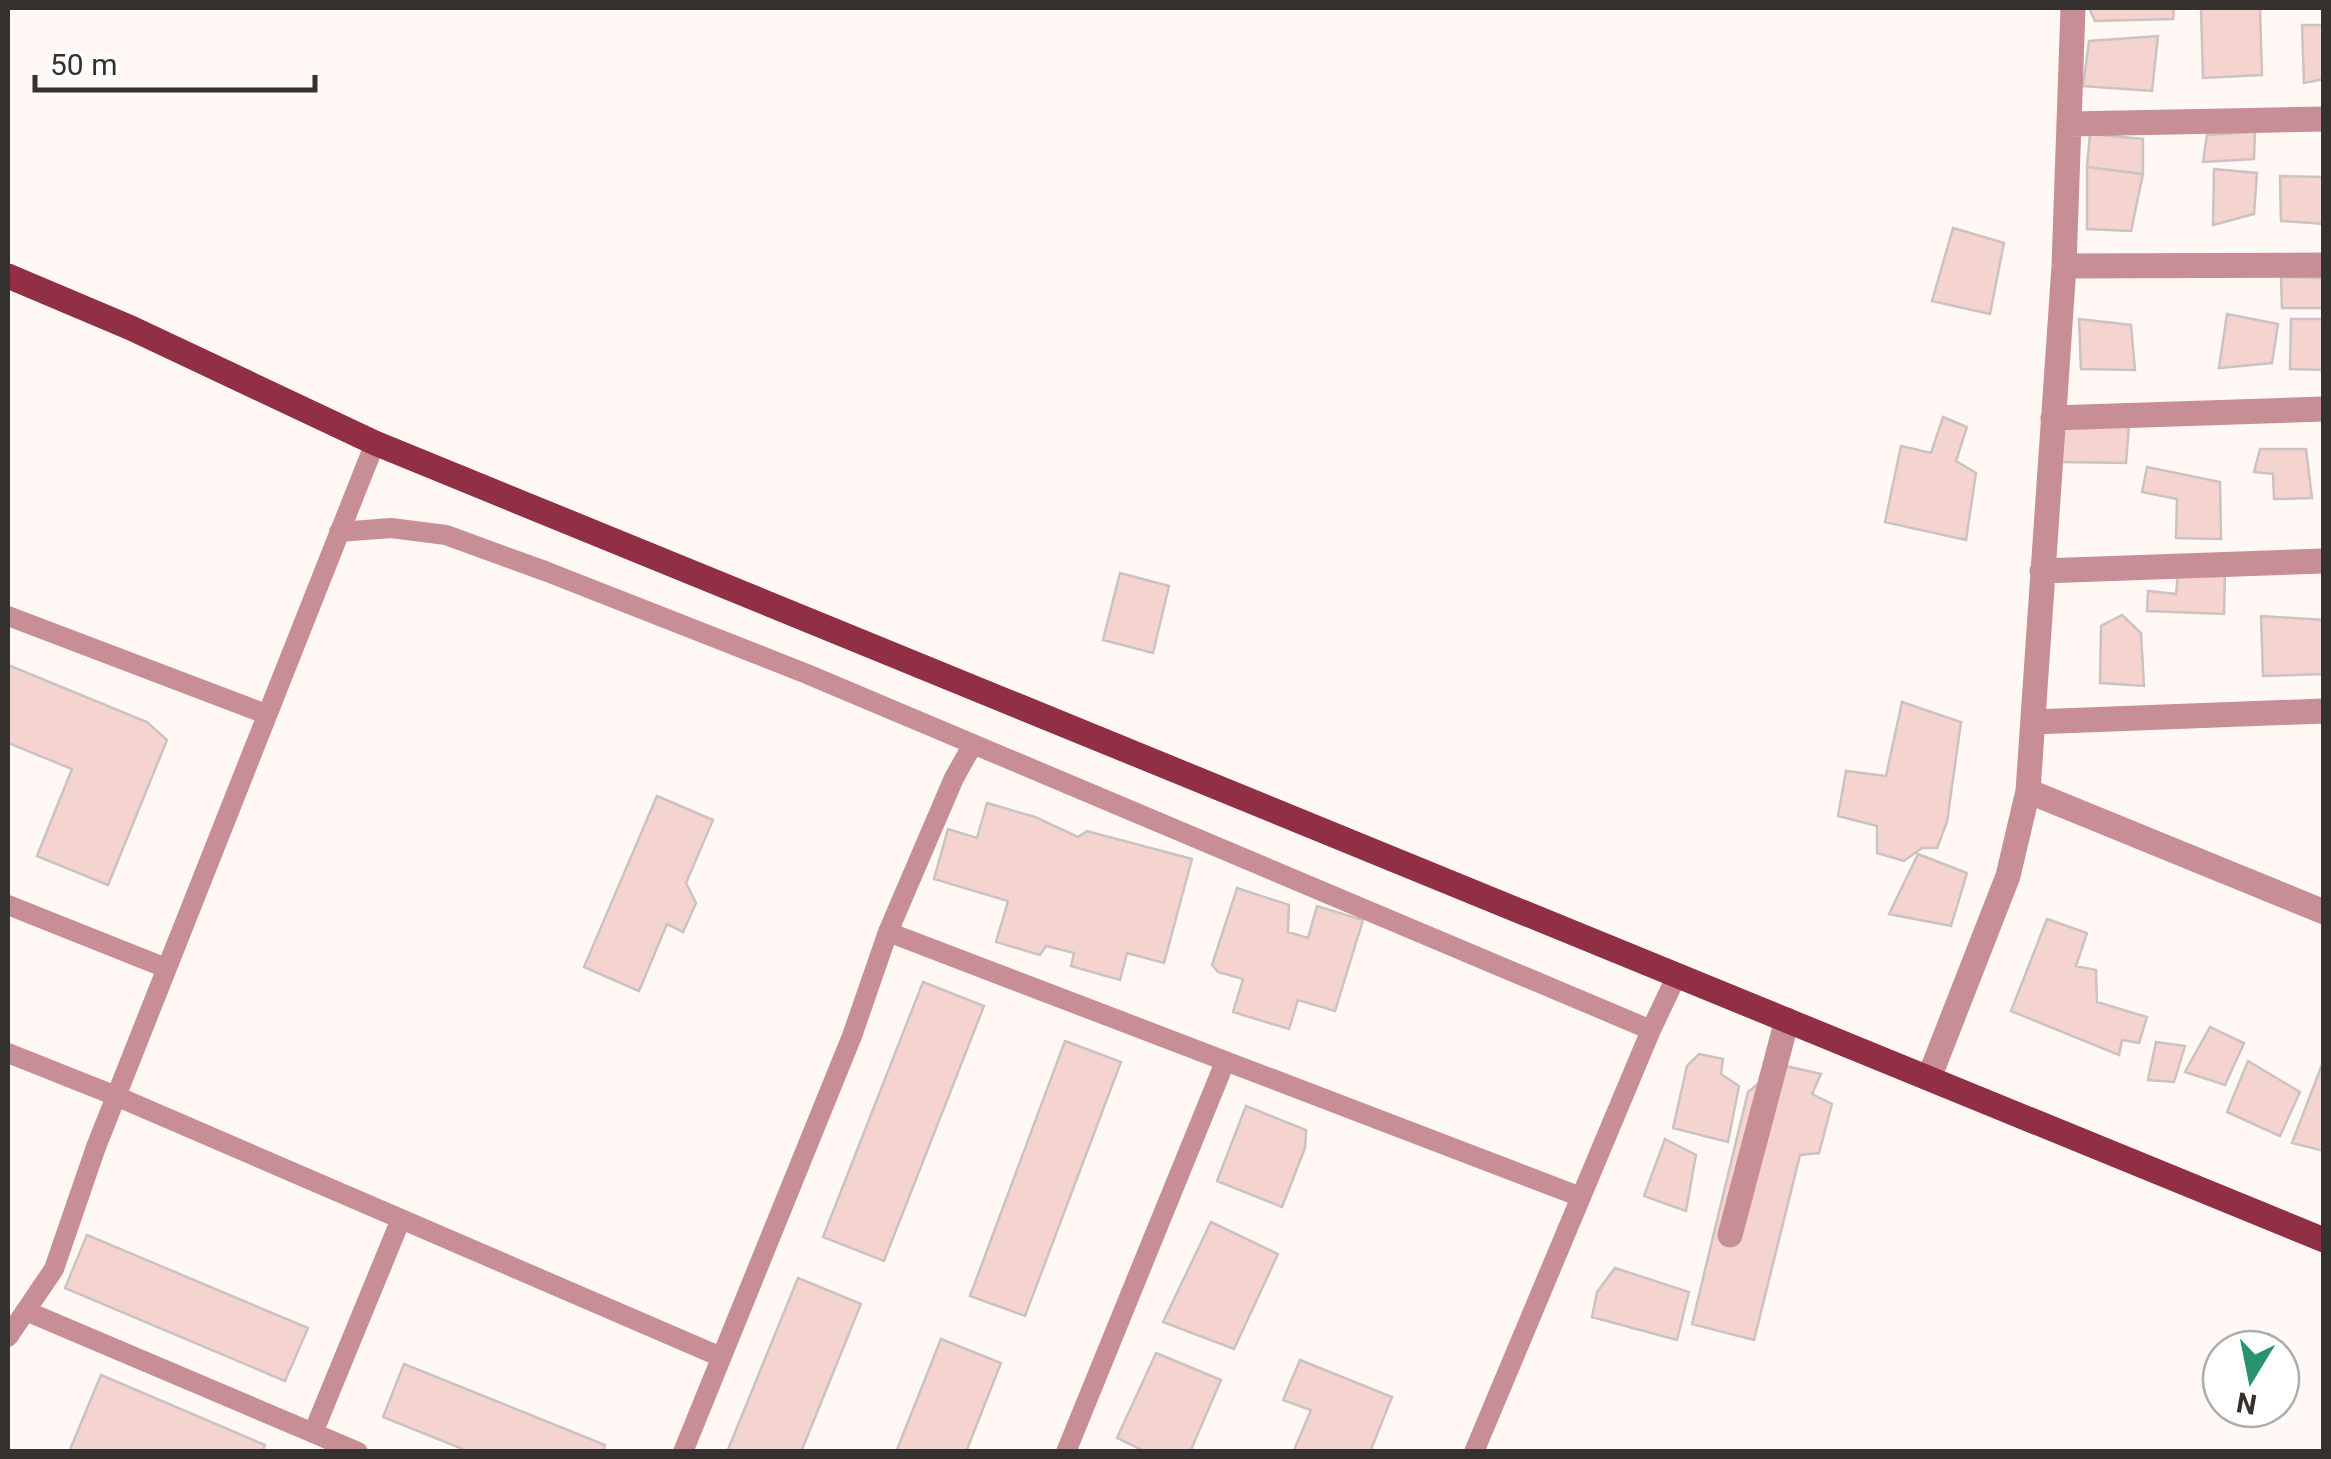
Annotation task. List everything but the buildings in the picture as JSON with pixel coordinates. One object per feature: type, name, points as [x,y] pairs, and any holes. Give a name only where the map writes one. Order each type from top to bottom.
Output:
[{"type":"main road","points":[[8,276],[132,328],[375,443],[2324,1240]]},
{"type":"street","points":[[1929,1078],[2008,876],[2028,790],[2064,266],[2073,8]]},
{"type":"street","points":[[2069,124],[2324,119]]},
{"type":"street","points":[[2064,266],[2324,265]]},
{"type":"street","points":[[2053,418],[2324,410]]},
{"type":"street","points":[[2042,570],[2324,561]]},
{"type":"street","points":[[2033,722],[2324,711]]},
{"type":"street","points":[[2028,790],[2324,912]]},
{"type":"street","points":[[1730,1235],[1787,1020]]},
{"type":"lane","points":[[8,1337],[54,1269],[96,1147],[375,443]]},
{"type":"lane","points":[[339,532],[391,528],[446,535],[545,571],[807,674],[1651,1030]]},
{"type":"lane","points":[[8,616],[266,714]]},
{"type":"lane","points":[[683,1452],[852,1036],[888,932],[954,778],[972,746]]},
{"type":"lane","points":[[8,905],[166,968]]},
{"type":"lane","points":[[888,932],[1581,1197]]},
{"type":"lane","points":[[1474,1452],[1677,975]]},
{"type":"lane","points":[[8,1053],[721,1357]]},
{"type":"lane","points":[[1066,1452],[1225,1062]]},
{"type":"lane","points":[[313,1433],[401,1219]]},
{"type":"lane","points":[[26,1311],[358,1452]]}]
